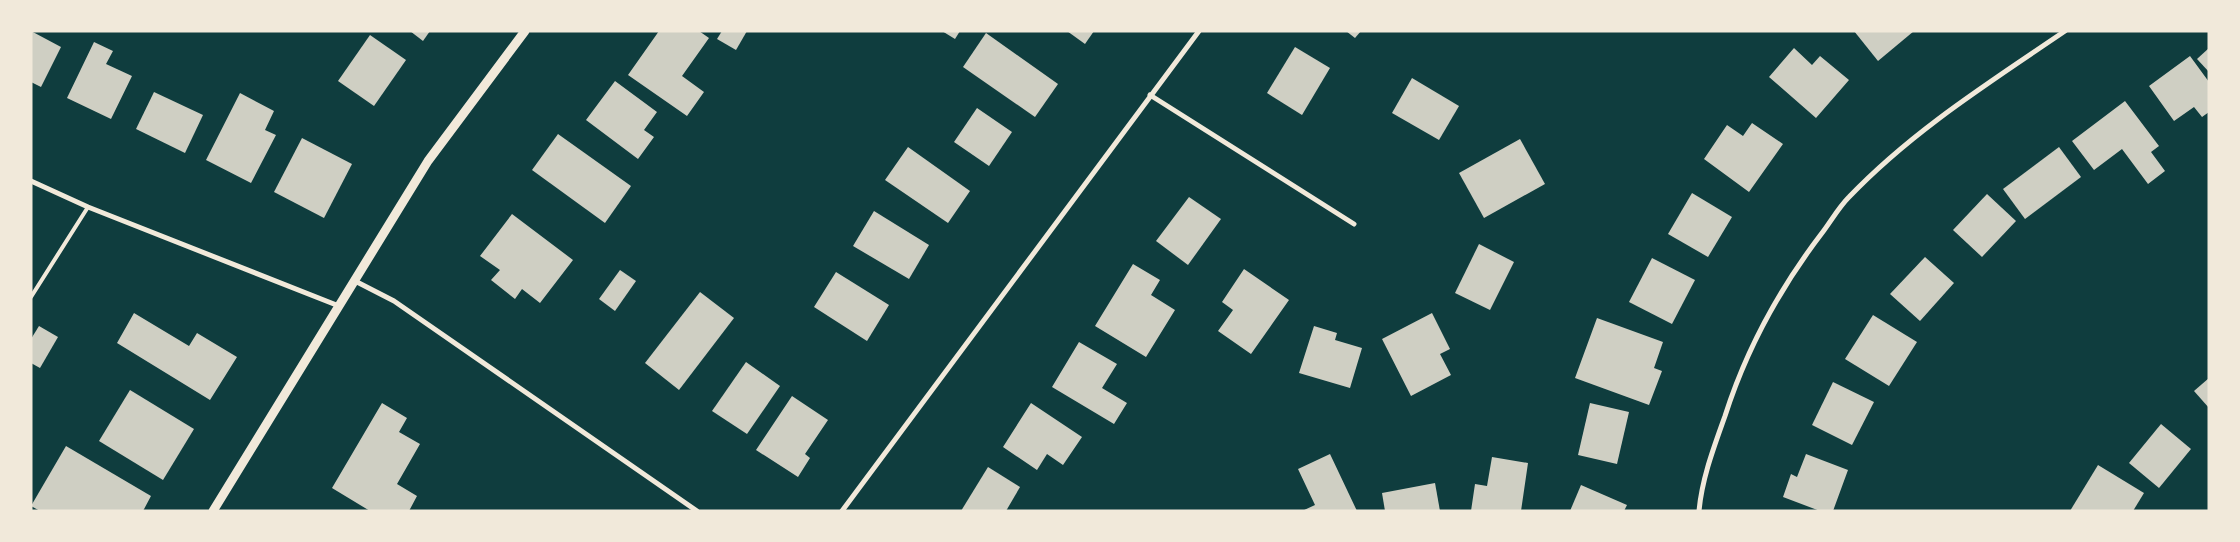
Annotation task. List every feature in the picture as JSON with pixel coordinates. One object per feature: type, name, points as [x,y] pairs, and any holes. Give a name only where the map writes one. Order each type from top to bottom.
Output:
[{"type":"street","points":[[213,511],[428,161],[525,31]]},
{"type":"street","points":[[842,511],[1199,31]]},
{"type":"street","points":[[1699,511],[1701,490],[1737,379],[1771,311],[1805,256],[1848,198],[1903,146],[1985,85],[2065,31]]},
{"type":"street","points":[[1150,95],[1354,224]]},
{"type":"street","points":[[31,181],[88,207],[339,306]]},
{"type":"street","points":[[355,281],[394,301],[697,511]]},
{"type":"lane","points":[[31,297],[88,207]]},
{"type":"building","points":[[31,31],[61,47],[41,87],[31,82]]},
{"type":"building","points":[[410,31],[430,31],[423,41]]},
{"type":"building","points":[[659,31],[699,31],[709,38],[682,76],[704,92],[687,116],[628,75]]},
{"type":"building","points":[[722,31],[747,31],[736,50],[717,39]]},
{"type":"building","points":[[942,31],[960,31],[955,39]]},
{"type":"building","points":[[1067,31],[1094,31],[1085,44]]},
{"type":"building","points":[[1346,31],[1361,31],[1355,38]]},
{"type":"building","points":[[1854,31],[1914,31],[1878,61]]},
{"type":"building","points":[[986,33],[1058,84],[1035,117],[963,67]]},
{"type":"building","points":[[370,35],[406,60],[374,106],[338,81]]},
{"type":"building","points":[[94,42],[113,51],[106,64],[132,76],[111,119],[67,98]]},
{"type":"building","points":[[1295,47],[1330,68],[1302,115],[1267,93]]},
{"type":"building","points":[[1794,48],[1812,65],[1820,56],[1849,80],[1816,118],[1769,77]]},
{"type":"building","points":[[2209,48],[2209,72],[2197,59]]},
{"type":"building","points":[[2190,56],[2209,82],[2209,112],[2202,117],[2194,107],[2174,121],[2149,86]]},
{"type":"building","points":[[1412,78],[1459,106],[1439,140],[1392,113]]},
{"type":"building","points":[[615,81],[657,112],[644,130],[654,137],[638,159],[586,120]]},
{"type":"building","points":[[154,92],[203,115],[185,153],[136,129]]},
{"type":"building","points":[[240,93],[274,111],[265,130],[276,135],[251,183],[206,160]]},
{"type":"building","points":[[2125,101],[2159,146],[2151,152],[2165,171],[2148,184],[2122,149],[2094,170],[2072,141]]},
{"type":"building","points":[[977,108],[1012,132],[989,166],[954,142]]},
{"type":"building","points":[[1752,123],[1783,144],[1749,192],[1704,159],[1727,125],[1743,136]]},
{"type":"building","points":[[558,134],[631,186],[605,223],[532,170]]},
{"type":"building","points":[[302,138],[352,164],[324,218],[274,192]]},
{"type":"building","points":[[1520,139],[1545,184],[1484,218],[1459,173]]},
{"type":"building","points":[[908,147],[970,191],[948,223],[885,180]]},
{"type":"building","points":[[2059,147],[2081,177],[2025,219],[2003,189]]},
{"type":"building","points":[[1692,193],[1732,217],[1708,257],[1668,234]]},
{"type":"building","points":[[1987,194],[2016,221],[1982,257],[1953,230]]},
{"type":"building","points":[[1189,197],[1221,219],[1188,265],[1156,241]]},
{"type":"building","points":[[874,211],[929,245],[909,279],[853,246]]},
{"type":"building","points":[[512,214],[573,260],[540,303],[522,289],[515,299],[491,280],[500,270],[480,256]]},
{"type":"building","points":[[1479,244],[1514,262],[1490,310],[1455,293]]},
{"type":"building","points":[[1925,257],[1954,283],[1920,321],[1890,294]]},
{"type":"building","points":[[1652,258],[1695,280],[1672,324],[1629,302]]},
{"type":"building","points":[[1133,264],[1160,280],[1151,295],[1175,310],[1146,357],[1095,326]]},
{"type":"building","points":[[1244,269],[1289,300],[1251,354],[1218,331],[1233,310],[1222,302]]},
{"type":"building","points":[[620,270],[636,281],[615,311],[599,299]]},
{"type":"building","points":[[836,272],[889,305],[867,341],[814,307]]},
{"type":"building","points":[[700,292],[734,318],[679,390],[645,363]]},
{"type":"building","points":[[134,313],[189,346],[197,333],[237,357],[210,400],[117,343]]},
{"type":"building","points":[[1432,313],[1450,349],[1440,354],[1451,375],[1411,396],[1382,339]]},
{"type":"building","points":[[1873,315],[1917,342],[1889,386],[1845,359]]},
{"type":"building","points":[[1597,318],[1663,342],[1654,368],[1662,371],[1649,405],[1575,378]]},
{"type":"building","points":[[39,326],[58,337],[40,368],[31,363],[31,339]]},
{"type":"building","points":[[1314,326],[1337,333],[1335,340],[1362,348],[1350,388],[1299,373]]},
{"type":"building","points":[[1079,342],[1117,364],[1102,388],[1127,403],[1114,424],[1052,387]]},
{"type":"building","points":[[746,362],[780,386],[747,434],[712,411]]},
{"type":"building","points":[[2209,378],[2209,408],[2194,391]]},
{"type":"building","points":[[1833,382],[1874,402],[1852,445],[1812,425]]},
{"type":"building","points":[[130,390],[194,429],[163,480],[99,441]]},
{"type":"building","points":[[792,396],[828,420],[805,454],[810,458],[798,477],[756,450]]},
{"type":"building","points":[[382,403],[407,418],[399,432],[420,444],[397,484],[417,496],[409,511],[370,511],[332,488]]},
{"type":"building","points":[[1031,403],[1082,437],[1063,465],[1047,454],[1037,470],[1003,447]]},
{"type":"building","points":[[1590,403],[1629,412],[1617,464],[1578,455]]},
{"type":"building","points":[[2161,424],[2191,449],[2159,488],[2129,463]]},
{"type":"building","points":[[66,446],[151,496],[143,511],[40,511],[31,506]]},
{"type":"building","points":[[1330,454],[1357,511],[1302,511],[1315,505],[1298,469]]},
{"type":"building","points":[[1806,454],[1848,470],[1833,511],[1820,511],[1783,497],[1791,474],[1797,477]]},
{"type":"building","points":[[1492,457],[1528,463],[1521,511],[1471,511],[1475,484],[1487,486]]},
{"type":"building","points":[[2098,465],[2144,493],[2133,511],[2070,511]]},
{"type":"building","points":[[988,467],[1020,487],[1006,511],[961,511]]},
{"type":"building","points":[[1435,483],[1440,511],[1385,511],[1382,493]]},
{"type":"building","points":[[1581,485],[1627,505],[1624,511],[1570,511]]}]
